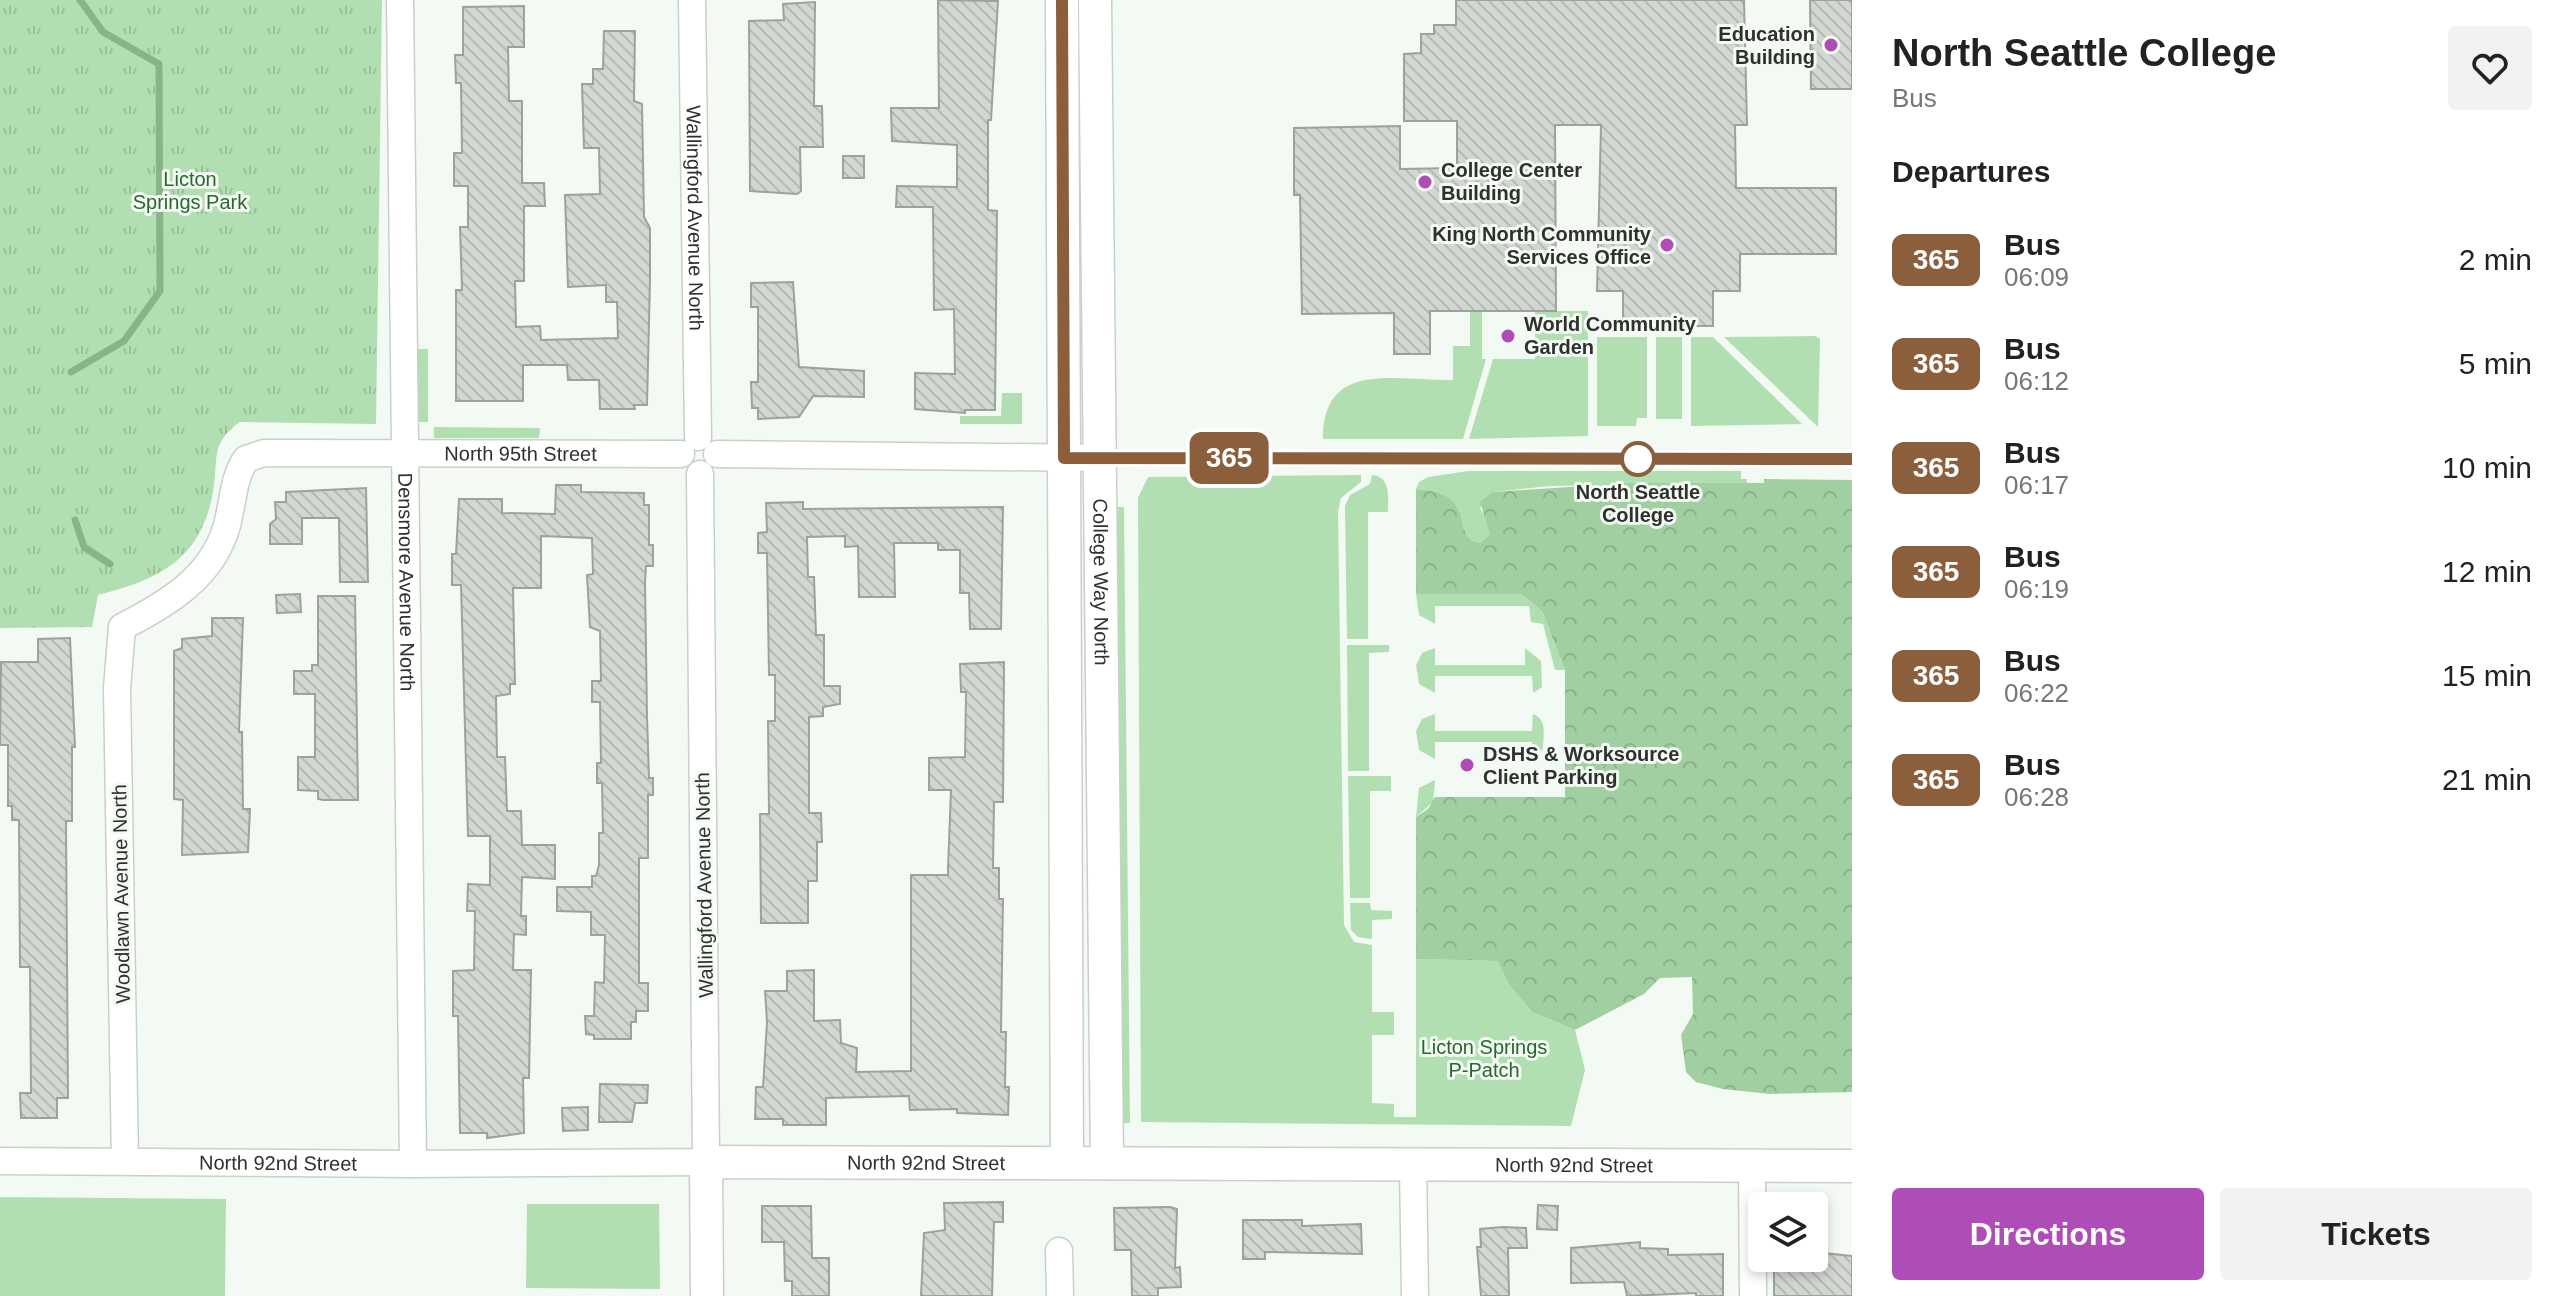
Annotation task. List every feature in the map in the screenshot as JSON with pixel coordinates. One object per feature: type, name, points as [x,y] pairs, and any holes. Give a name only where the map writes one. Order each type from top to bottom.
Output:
[{"type":"street","name":"Densmore Avenue North","points":[[400,0],[413,1164]]},
{"type":"street","name":"Wallingford Avenue North","points":[[692,0],[707,1296]]},
{"type":"street","name":"College Way North","points":[[1062,0],[1067,1163]]},
{"type":"street","name":"College Way North","points":[[1095,0],[1107,1163]]},
{"type":"street","name":"North 95th Street","points":[[122,627],[175,597],[210,562],[226,530],[237,477],[246,459],[264,453],[1101,458]]},
{"type":"street","name":"Woodlawn Avenue North","points":[[122,627],[117,688],[125,1161]]},
{"type":"street","name":"North 92nd Street","points":[[0,1161],[1852,1166]]},
{"type":"street","points":[[1413,1164],[1415,1296]]},
{"type":"street","points":[[1752,1165],[1753,1296]]},
{"type":"street","points":[[1059,1251],[1060,1296]]},
{"type":"green space","name":"Licton Springs Park","points":[[0,0],[382,0],[376,424],[240,422],[219,445],[207,515],[187,551],[158,574],[98,595],[92,627],[0,628]]},
{"type":"green space","points":[[1470,311],[1482,311],[1482,359],[1486,359],[1463,439],[1323,439],[1326,414],[1335,396],[1349,385],[1386,378],[1453,380],[1453,346],[1470,346]]},
{"type":"green space","points":[[1535,311],[1588,311],[1588,436],[1469,439],[1493,359],[1535,359]]},
{"type":"green space","points":[[1815,336],[1820,339],[1818,427],[1724,337]]},
{"type":"green space","points":[[1597,337],[1647,337],[1647,418],[1637,418],[1636,426],[1597,426]]},
{"type":"green space","points":[[1656,337],[1682,337],[1682,419],[1656,419]]},
{"type":"green space","points":[[1691,337],[1713,337],[1802,424],[1691,426]]},
{"type":"green space","points":[[417,349],[428,349],[428,422],[419,422],[418,418]]},
{"type":"green space","points":[[1002,393],[1022,393],[1022,424],[960,424],[960,416],[1001,416]]},
{"type":"green space","points":[[434,427],[540,428],[539,438],[434,438]]},
{"type":"green space","points":[[1468,471],[1741,471],[1741,479],[1747,479],[1747,483],[1550,486],[1493,492],[1480,508],[1489,524],[1490,534],[1480,543],[1466,533],[1457,506],[1450,498],[1437,492],[1416,489],[1419,482],[1428,477]]},
{"type":"green space","name":"Licton Springs P-Patch","points":[[1361,475],[1361,482],[1341,498],[1338,512],[1344,925],[1354,942],[1372,945],[1372,1012],[1394,1012],[1394,1035],[1372,1035],[1372,1103],[1394,1104],[1394,1117],[1416,1117],[1416,959],[1497,961],[1510,986],[1532,1012],[1575,1030],[1585,1070],[1571,1126],[1141,1122],[1138,498],[1148,477]]},
{"type":"green space","points":[[1372,475],[1385,483],[1388,512],[1368,512],[1368,639],[1347,639],[1345,506],[1350,495],[1370,484]]},
{"type":"green space","points":[[1764,479],[1852,480],[1852,1092],[1770,1094],[1723,1089],[1696,1082],[1686,1072],[1681,1035],[1693,1014],[1692,977],[1660,978],[1644,994],[1575,1030],[1532,1012],[1510,986],[1497,961],[1416,959],[1416,817],[1428,809],[1435,797],[1565,797],[1565,670],[1542,611],[1521,594],[1416,594],[1416,489],[1437,492],[1450,498],[1457,506],[1466,533],[1480,543],[1490,534],[1480,502],[1493,492],[1630,483],[1764,483]]},
{"type":"green space","points":[[1116,507],[1124,507],[1130,1123],[1120,1123]]},
{"type":"green space","points":[[1416,594],[1521,594],[1542,611],[1565,670],[1555,670],[1543,624],[1531,622],[1529,606],[1435,606],[1435,624],[1419,615]]},
{"type":"green space","points":[[1347,645],[1389,645],[1389,652],[1369,653],[1369,771],[1348,771]]},
{"type":"green space","points":[[1435,648],[1435,665],[1525,665],[1525,648],[1541,661],[1542,687],[1533,693],[1532,676],[1435,676],[1435,693],[1419,684],[1416,665],[1422,653]]},
{"type":"green space","points":[[1435,714],[1435,731],[1532,731],[1533,714],[1543,724],[1543,749],[1533,759],[1532,742],[1435,742],[1435,759],[1419,750],[1416,731],[1422,719]]},
{"type":"green space","points":[[1348,776],[1391,776],[1391,791],[1370,791],[1370,898],[1350,898]]},
{"type":"green space","points":[[1435,780],[1433,802],[1416,817],[1419,788]]},
{"type":"green space","points":[[1350,903],[1370,903],[1371,910],[1392,911],[1392,919],[1372,920],[1372,939],[1358,937],[1351,930]]},
{"type":"green space","points":[[0,1197],[226,1199],[225,1296],[0,1296]]},
{"type":"green space","points":[[527,1204],[659,1204],[660,1289],[526,1288]]},
{"type":"building","points":[[938,0],[998,1],[991,120],[988,120],[988,210],[997,211],[995,410],[965,410],[965,413],[915,409],[915,373],[955,374],[954,309],[934,310],[933,207],[896,207],[897,186],[957,187],[957,145],[892,141],[891,108],[939,108]]},
{"type":"building","points":[[1456,0],[1744,0],[1747,125],[1735,125],[1736,188],[1836,188],[1836,254],[1740,254],[1740,291],[1713,291],[1713,326],[1623,326],[1623,291],[1597,291],[1601,125],[1555,125],[1556,311],[1430,311],[1430,354],[1394,354],[1394,313],[1302,314],[1300,195],[1294,195],[1294,128],[1400,126],[1400,169],[1457,168],[1457,121],[1404,121],[1404,54],[1421,53],[1421,34],[1434,34],[1434,25],[1456,25]]},
{"type":"building","name":"Education Building","points":[[1810,0],[1852,0],[1852,89],[1811,89]]},
{"type":"building","points":[[815,2],[814,106],[822,106],[823,147],[800,147],[801,191],[797,194],[750,191],[749,21],[784,20],[783,4]]},
{"type":"building","points":[[524,6],[524,47],[508,47],[509,101],[522,101],[522,183],[544,183],[545,206],[524,206],[524,281],[515,281],[516,327],[540,326],[541,340],[618,338],[617,302],[606,302],[606,285],[568,287],[565,195],[600,194],[599,148],[584,148],[582,84],[593,84],[593,69],[603,69],[604,31],[635,31],[634,101],[642,104],[644,217],[650,228],[650,280],[647,405],[634,405],[635,409],[600,409],[599,380],[568,380],[567,365],[523,365],[523,401],[456,401],[456,290],[462,290],[460,227],[468,227],[468,186],[454,186],[454,153],[462,153],[461,83],[456,83],[455,55],[463,55],[463,7]]},
{"type":"building","points":[[843,156],[864,156],[864,178],[843,178]]},
{"type":"building","points":[[793,282],[799,367],[864,371],[864,397],[813,396],[799,417],[758,419],[758,408],[752,408],[751,382],[758,382],[758,307],[751,307],[751,283]]},
{"type":"building","points":[[556,485],[581,485],[581,492],[644,493],[644,505],[649,505],[649,545],[653,545],[653,566],[646,566],[645,582],[649,778],[653,778],[653,795],[648,795],[648,858],[639,858],[639,983],[648,983],[648,1011],[636,1011],[636,1022],[631,1022],[631,1039],[594,1039],[594,1035],[586,1034],[585,1016],[594,1016],[595,982],[604,983],[605,935],[591,935],[591,912],[557,911],[557,887],[592,887],[592,876],[596,876],[599,865],[599,833],[603,833],[602,783],[597,783],[597,763],[601,763],[600,702],[592,702],[592,681],[601,681],[600,631],[590,627],[587,575],[593,574],[592,538],[541,536],[541,588],[513,588],[515,684],[510,684],[510,694],[496,696],[497,757],[505,757],[507,811],[521,811],[522,845],[555,845],[555,879],[522,877],[521,916],[526,916],[526,935],[514,934],[513,970],[531,970],[529,1078],[523,1078],[524,1133],[487,1138],[487,1133],[460,1133],[458,1016],[453,1016],[453,971],[474,970],[475,911],[467,911],[468,884],[490,885],[490,836],[468,836],[461,585],[452,585],[452,554],[456,554],[459,499],[502,499],[502,513],[555,514]]},
{"type":"building","points":[[366,488],[368,582],[340,582],[339,518],[302,518],[302,544],[270,544],[270,524],[276,519],[275,502],[286,502],[286,492]]},
{"type":"building","points":[[803,502],[803,509],[1003,507],[1001,629],[970,629],[969,593],[960,593],[960,550],[938,550],[938,543],[894,543],[895,597],[859,597],[858,546],[845,547],[845,536],[807,537],[808,577],[814,577],[816,635],[824,635],[824,686],[840,686],[840,704],[823,707],[823,716],[809,717],[809,813],[821,813],[822,842],[817,842],[817,881],[808,881],[808,923],[761,923],[760,814],[769,814],[768,721],[775,721],[775,675],[769,675],[767,553],[758,553],[758,533],[767,532],[766,503]]},
{"type":"building","points":[[300,594],[301,612],[277,613],[276,595]]},
{"type":"building","points":[[318,596],[355,596],[358,800],[323,800],[318,799],[318,791],[298,790],[298,757],[315,757],[315,694],[294,694],[294,671],[312,671],[312,665],[318,665]]},
{"type":"building","points":[[212,618],[243,618],[239,732],[242,732],[243,809],[250,809],[248,852],[182,855],[183,800],[174,799],[174,651],[182,648],[182,639],[212,636]]},
{"type":"building","points":[[70,638],[75,747],[72,747],[72,821],[66,821],[68,1098],[57,1098],[57,1118],[21,1118],[20,1093],[31,1093],[30,967],[20,967],[19,820],[12,820],[12,806],[8,806],[8,745],[0,745],[1,662],[38,662],[38,639]]},
{"type":"building","points":[[1004,662],[1003,802],[994,802],[993,868],[999,868],[999,899],[1003,899],[1001,1032],[1006,1032],[1008,1115],[957,1113],[957,1109],[910,1110],[909,1096],[826,1098],[826,1125],[783,1125],[783,1119],[755,1119],[756,1087],[763,1087],[767,1022],[765,991],[787,991],[787,971],[814,970],[814,1021],[840,1020],[841,1043],[857,1048],[856,1072],[911,1071],[911,875],[948,875],[951,790],[929,790],[929,758],[965,757],[966,692],[961,692],[960,664]]},
{"type":"building","points":[[600,1084],[648,1085],[647,1103],[635,1103],[632,1122],[599,1122]]},
{"type":"building","points":[[588,1107],[588,1130],[563,1131],[562,1108]]},
{"type":"building","points":[[1003,1202],[1003,1222],[994,1222],[992,1296],[921,1296],[924,1233],[945,1230],[944,1203]]},
{"type":"building","points":[[1538,1205],[1558,1206],[1557,1230],[1537,1229]]},
{"type":"building","points":[[762,1206],[811,1206],[812,1258],[829,1258],[829,1296],[792,1296],[792,1281],[785,1281],[784,1242],[762,1242]]},
{"type":"building","points":[[1114,1208],[1177,1209],[1175,1268],[1180,1267],[1181,1287],[1158,1288],[1158,1296],[1132,1296],[1131,1250],[1115,1250]]},
{"type":"building","points":[[1243,1220],[1302,1220],[1302,1226],[1361,1224],[1362,1254],[1265,1252],[1265,1259],[1243,1259]]},
{"type":"building","points":[[1526,1228],[1527,1248],[1508,1248],[1509,1296],[1481,1296],[1477,1247],[1481,1247],[1480,1229]]},
{"type":"building","points":[[1640,1242],[1640,1248],[1668,1249],[1668,1255],[1723,1254],[1723,1296],[1696,1296],[1696,1293],[1627,1296],[1624,1282],[1571,1283],[1571,1248]]},
{"type":"building","points":[[1828,1253],[1852,1256],[1852,1296],[1774,1296],[1774,1272],[1828,1272]]},
{"type":"waterway","points":[[71,372],[124,341],[160,291],[159,64],[103,32],[80,0]]},
{"type":"waterway","points":[[75,520],[84,547],[110,564]]},
{"type":"bus line","name":"365","points":[[1062,0],[1064,458],[1310,458],[1363,461],[1852,459]]},
{"type":"place","name":"Education Building","points":[[1831,45]]},
{"type":"place","name":"College Center Building","points":[[1425,182]]},
{"type":"place","name":"King North Community Services Office","points":[[1667,245]]},
{"type":"place","name":"World Community Garden","points":[[1508,336]]},
{"type":"place","name":"North Seattle College","points":[[1638,459]]},
{"type":"place","name":"DSHS & Worksource Client Parking","points":[[1467,765]]}]
